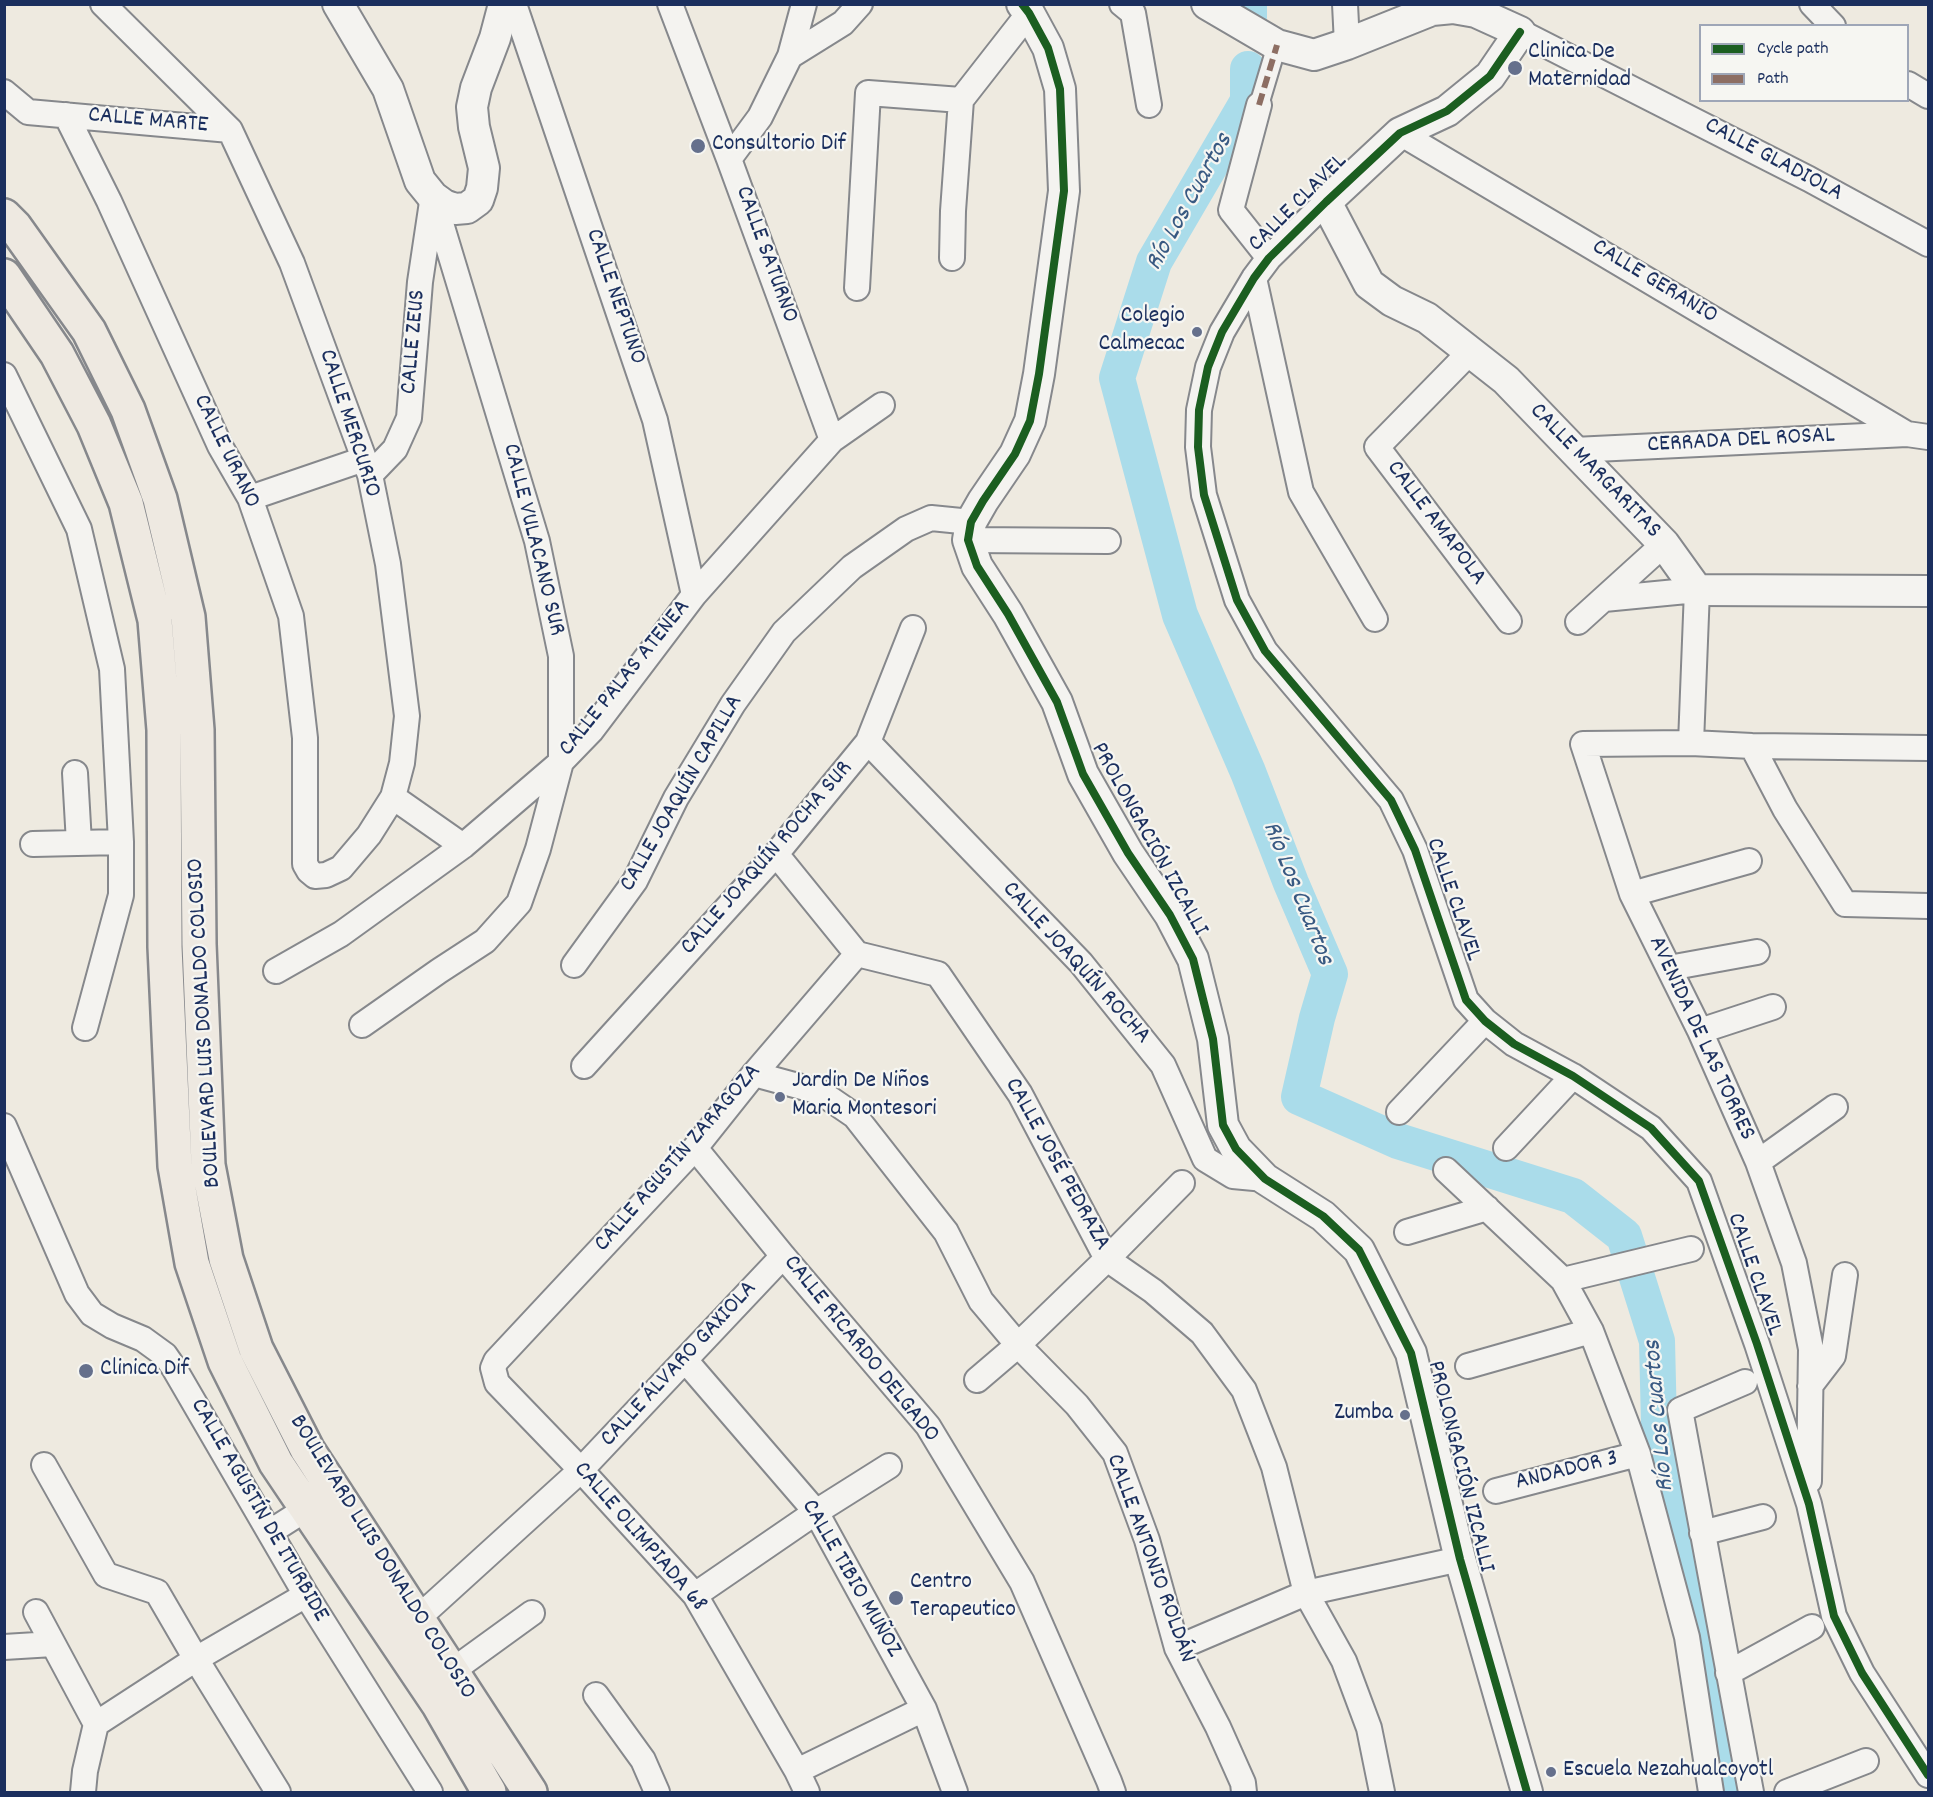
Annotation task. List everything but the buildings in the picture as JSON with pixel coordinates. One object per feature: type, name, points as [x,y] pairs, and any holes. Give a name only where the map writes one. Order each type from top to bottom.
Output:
[{"type":"highway","name":"BOULEVARD LUIS DONALDO COLOSIO","points":[[4,216],[89,331],[128,410],[160,499],[188,617],[197,730],[199,944],[208,1165],[226,1259],[256,1349],[307,1449],[530,1792]]},
{"type":"highway","name":"BOULEVARD LUIS DONALDO COLOSIO","points":[[4,276],[57,354],[94,425],[126,503],[155,620],[164,730],[165,947],[175,1166],[192,1263],[225,1361],[276,1463],[438,1705],[489,1792]]},
{"type":"street","name":"CALLE MERCURIO","points":[[103,4],[230,130],[292,263],[367,467],[388,564],[407,716],[402,763],[393,797],[369,835],[341,868],[326,876],[315,876]]},
{"type":"street","points":[[338,4],[388,89],[420,181],[433,197],[455,209],[467,208],[478,200],[480,194],[484,168],[474,127],[472,107],[476,88],[495,38],[504,4]]},
{"type":"street","name":"CALLE NEPTUNO","points":[[514,4],[655,420],[694,595]]},
{"type":"street","name":"CALLE SATURNO","points":[[670,4],[832,440]]},
{"type":"street","points":[[729,159],[760,117],[790,56],[804,4]]},
{"type":"street","points":[[790,56],[843,23],[860,4]]},
{"type":"street","points":[[1122,4],[1133,13],[1149,105]]},
{"type":"street","points":[[1207,4],[1277,45],[1314,55],[1432,10],[1478,8],[1520,32]]},
{"type":"street","points":[[1345,4],[1347,44]]},
{"type":"street","points":[[1388,28],[1410,4]]},
{"type":"street","points":[[1812,4],[1831,24]]},
{"type":"street","points":[[952,258],[961,100],[1025,9],[1048,48],[1060,89],[1064,191],[1039,374],[1030,421],[1015,454],[982,501],[970,531]]},
{"type":"street","name":"CALLE CLAVEL","points":[[1520,32],[1490,76],[1447,111],[1400,133],[1269,258],[1254,278],[1222,332],[1208,368],[1199,410],[1198,447],[1204,495],[1237,600],[1265,651],[1391,800],[1415,850],[1466,1000],[1485,1021],[1514,1044],[1573,1076],[1651,1128],[1699,1181],[1757,1344],[1809,1504],[1834,1616],[1862,1672],[1929,1775]]},
{"type":"street","name":"CALLE GLADIOLA","points":[[1520,32],[1809,178],[1929,244]]},
{"type":"street","points":[[1269,258],[1231,210],[1277,45]]},
{"type":"street","points":[[1909,85],[1929,96]]},
{"type":"street","points":[[4,92],[28,112],[66,115]]},
{"type":"street","points":[[857,288],[868,93],[961,100]]},
{"type":"street","name":"CALLE MARTE","points":[[66,115],[230,130]]},
{"type":"street","name":"CALLE URANO","points":[[66,115],[109,201],[220,446],[250,498],[291,616],[305,738],[305,864],[309,872],[315,876]]},
{"type":"street","name":"CALLE GERANIO","points":[[1400,133],[1918,436]]},
{"type":"street","name":"CALLE ZEUS","points":[[367,467],[395,449],[409,418],[420,282],[433,197]]},
{"type":"street","name":"CALLE VULACANO SUR","points":[[362,1025],[485,940],[519,903],[538,849],[561,762],[561,656],[537,541],[433,197]]},
{"type":"street","name":"CALLE MARGARITAS","points":[[1326,202],[1369,285],[1392,301],[1427,318],[1506,380],[1664,544],[1697,590]]},
{"type":"street","points":[[1254,278],[1301,492],[1374,619]]},
{"type":"street","name":"CALLE AMAPOLA","points":[[1470,352],[1377,447],[1509,621]]},
{"type":"street","points":[[8,393],[79,529],[112,669],[121,895],[85,1028]]},
{"type":"street","name":"CALLE PALAS ATENEA","points":[[276,971],[341,934],[463,846],[561,762],[591,731],[694,595],[832,440],[882,405]]},
{"type":"street","name":"CERRADA DEL ROSAL","points":[[1574,450],[1918,436]]},
{"type":"street","points":[[250,498],[367,467]]},
{"type":"street","name":"CALLE JOAQUÍN CAPILLA","points":[[574,965],[635,881],[676,798],[733,704],[784,632],[852,567],[906,529],[931,518],[970,531],[1108,541]]},
{"type":"street","name":"PROLONGACIÓN IZCALLI","points":[[970,531],[977,566],[1008,614],[1057,702],[1083,774],[1128,853],[1170,915],[1193,959],[1213,1039],[1223,1125],[1236,1149],[1265,1179],[1323,1216],[1359,1250],[1411,1353],[1460,1559],[1527,1792]]},
{"type":"street","points":[[1578,622],[1664,544]]},
{"type":"street","points":[[1604,598],[1697,590],[1929,591]]},
{"type":"street","points":[[1691,743],[1697,590]]},
{"type":"street","name":"CALLE JOAQUÍN ROCHA SUR","points":[[584,1066],[776,854],[868,742],[913,628]]},
{"type":"street","name":"CALLE JOAQUÍN ROCHA","points":[[868,742],[1081,963],[1111,1000],[1163,1065],[1204,1159],[1233,1176],[1265,1179]]},
{"type":"street","name":"AVENIDA DE LAS TORRES","points":[[1809,1504],[1811,1349],[1794,1263],[1758,1162],[1700,1031],[1632,894],[1583,744],[1691,743],[1929,748]]},
{"type":"street","points":[[1752,746],[1785,809],[1845,904],[1929,906]]},
{"type":"street","points":[[75,773],[79,843]]},
{"type":"street","points":[[393,797],[463,846]]},
{"type":"street","points":[[33,844],[120,842]]},
{"type":"street","points":[[776,854],[857,954]]},
{"type":"street","points":[[1632,894],[1749,861]]},
{"type":"street","points":[[1669,968],[1757,952]]},
{"type":"street","name":"CALLE AGUSTÍN ZARAGOZA","points":[[496,1361],[695,1148],[754,1074],[857,954]]},
{"type":"street","name":"CALLE JOSÉ PEDRAZA","points":[[857,954],[938,974],[1020,1095],[1107,1260],[1153,1291],[1202,1333],[1244,1390],[1274,1467],[1306,1593],[1344,1661],[1369,1728],[1382,1792]]},
{"type":"street","points":[[1700,1031],[1773,1007]]},
{"type":"street","points":[[1399,1112],[1485,1021]]},
{"type":"street","name":"CALLE ANTONIO ROLDÁN","points":[[754,1074],[820,1092],[855,1116],[946,1232],[981,1301],[1018,1345],[1077,1405],[1115,1453],[1147,1540],[1177,1648],[1218,1726],[1243,1783],[1244,1792]]},
{"type":"street","points":[[1506,1148],[1573,1076]]},
{"type":"street","points":[[1758,1162],[1835,1107]]},
{"type":"street","name":"CALLE AGUSTÍN DE ITURBIDE","points":[[4,1126],[77,1294],[92,1314],[112,1326],[143,1339],[165,1355],[306,1595],[430,1792]]},
{"type":"street","name":"CALLE RICARDO DELGADO","points":[[695,1148],[783,1256],[928,1426],[1022,1582],[1113,1792]]},
{"type":"street","points":[[1446,1170],[1563,1281],[1591,1331],[1638,1454],[1687,1637],[1711,1792]]},
{"type":"street","points":[[977,1380],[1018,1345],[1107,1260],[1182,1183]]},
{"type":"street","points":[[1407,1232],[1487,1208]]},
{"type":"street","points":[[1563,1281],[1690,1249]]},
{"type":"street","name":"CALLE ÁLVARO GAXIOLA","points":[[417,1619],[581,1470],[783,1256]]},
{"type":"street","points":[[1810,1386],[1833,1356],[1845,1275]]},
{"type":"street","points":[[1468,1366],[1591,1331]]},
{"type":"street","name":"CALLE TIBIO MUÑOZ","points":[[685,1360],[816,1512],[924,1709],[955,1792]]},
{"type":"street","name":"CALLE OLIMPIADA 68","points":[[496,1361],[493,1375],[497,1383],[581,1470],[695,1595],[802,1782]]},
{"type":"street","points":[[1745,1382],[1680,1410],[1751,1792]]},
{"type":"street","name":"ANDADOR 3","points":[[1496,1491],[1638,1454]]},
{"type":"street","points":[[44,1465],[106,1575],[157,1592],[278,1792]]},
{"type":"street","points":[[695,1595],[816,1512],[889,1466]]},
{"type":"street","points":[[270,1532],[306,1509]]},
{"type":"street","points":[[1702,1533],[1763,1517]]},
{"type":"street","points":[[1177,1648],[1306,1593],[1460,1559]]},
{"type":"street","points":[[96,1724],[196,1659],[306,1595]]},
{"type":"street","points":[[36,1612],[96,1724],[85,1771],[83,1792]]},
{"type":"street","points":[[452,1671],[532,1613]]},
{"type":"street","points":[[1728,1673],[1812,1628]]},
{"type":"street","points":[[4,1647],[53,1644]]},
{"type":"street","points":[[596,1695],[643,1760],[657,1792]]},
{"type":"street","points":[[802,1782],[924,1709]]},
{"type":"street","points":[[1787,1792],[1866,1761]]},
{"type":"waterway","name":"Río Los Cuartos","points":[[1249,4],[1249,17]]},
{"type":"waterway","name":"Río Los Cuartos","points":[[1248,69],[1248,101],[1154,262],[1117,378],[1180,615],[1248,772],[1291,883],[1330,974],[1317,1018],[1299,1097],[1398,1141],[1573,1196],[1624,1236],[1657,1341],[1660,1467],[1712,1686],[1726,1792]]},
{"type":"marked path","points":[[1259,105],[1277,45]]},
{"type":"cycle path","points":[[1022,4],[1048,48],[1060,89],[1064,191],[1039,374],[1030,421],[1015,454],[971,522],[968,540],[977,566],[1008,614],[1057,702],[1083,774],[1128,853],[1170,915],[1193,959],[1213,1039],[1223,1125],[1236,1149],[1265,1179],[1323,1216],[1359,1250],[1411,1353],[1460,1559],[1527,1792]]},
{"type":"cycle path","points":[[1520,32],[1490,76],[1447,111],[1400,133],[1269,258],[1254,278],[1222,332],[1208,367],[1199,410],[1198,447],[1204,495],[1237,600],[1265,651],[1391,800],[1415,850],[1466,1000],[1485,1021],[1514,1044],[1573,1076],[1651,1128],[1699,1181],[1757,1344],[1809,1504],[1834,1616],[1862,1673],[1928,1775]]},
{"type":"place","name":"Clinica De Maternidad","points":[[1515,68]]},
{"type":"place","name":"Consultorio Dif","points":[[698,146]]},
{"type":"place","name":"Colegio Calmecac","points":[[1197,332]]},
{"type":"place","name":"Jardin De Niños Maria Montesori","points":[[780,1097]]},
{"type":"place","name":"Clinica Dif","points":[[86,1371]]},
{"type":"place","name":"Zumba","points":[[1405,1415]]},
{"type":"place","name":"Centro Terapeutico","points":[[896,1598]]},
{"type":"place","name":"Escuela Nezahualcoyotl","points":[[1551,1772]]}]
